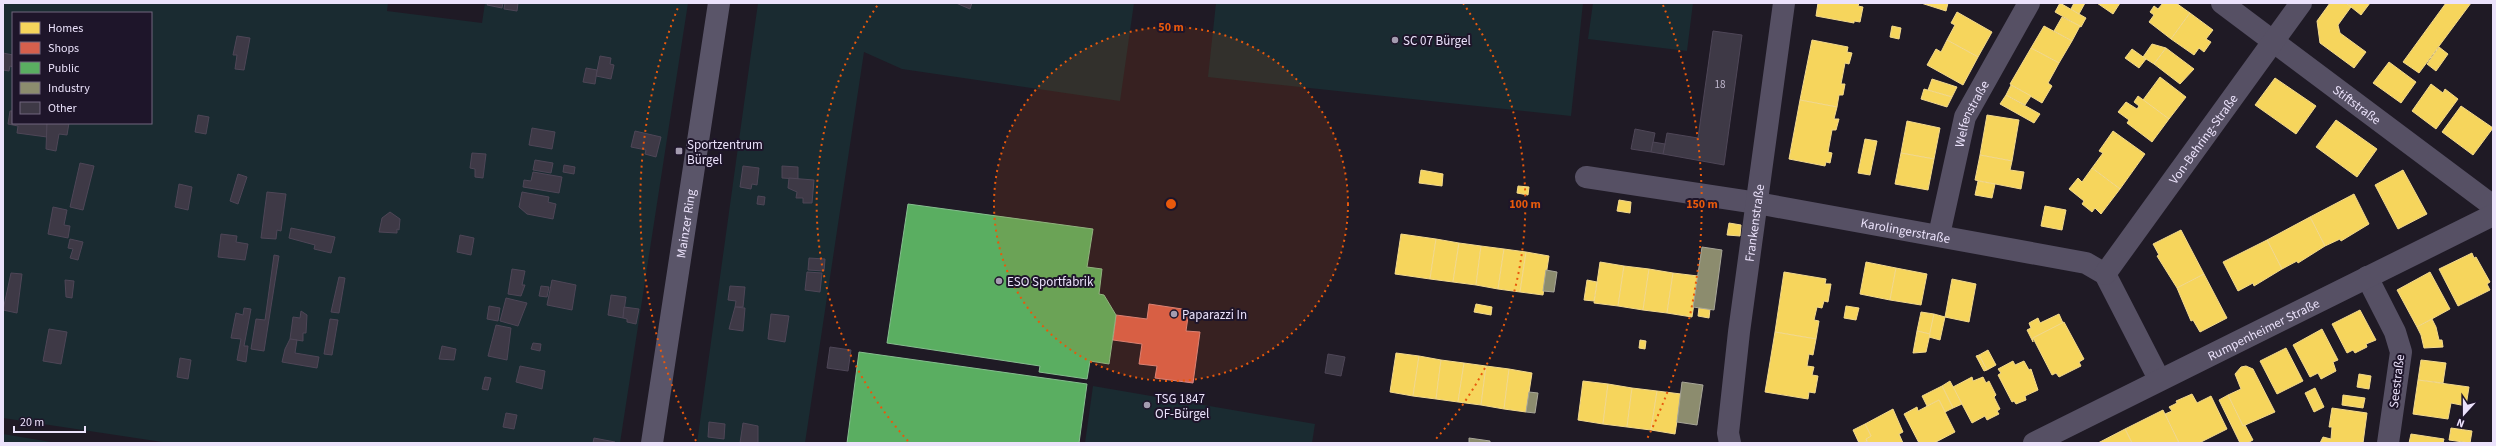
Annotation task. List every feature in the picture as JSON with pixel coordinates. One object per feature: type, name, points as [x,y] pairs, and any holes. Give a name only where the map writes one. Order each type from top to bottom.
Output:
[{"type":"street","name":"Mainzer Ring","points":[[652,443],[719,3]]},
{"type":"street","name":"Frankenstraße","points":[[1730,443],[1728,432],[1739,340],[1784,3]]},
{"type":"street","name":"Welfenstraße","points":[[1939,235],[1965,117],[2029,3]]},
{"type":"street","name":"Stiftstraße","points":[[2222,3],[2274,40],[2493,206]]},
{"type":"street","name":"Von-Behring-Straße","points":[[2106,274],[2301,3]]},
{"type":"street","name":"Karolingerstraße","points":[[1586,177],[1757,203],[2072,259],[2086,263],[2106,274]]},
{"type":"street","name":"Rumpenheimer Straße","points":[[2034,443],[2159,379],[2493,215]]},
{"type":"street","points":[[2106,274],[2159,379]]},
{"type":"street","name":"Seestraße","points":[[2367,277],[2395,332],[2401,352],[2388,443]]},
{"type":"shaded area","points":[[3,3],[388,3],[387,11],[482,23],[485,3],[688,3],[620,443],[169,443],[3,418]]},
{"type":"shaded area","points":[[758,3],[1134,3],[1120,101],[902,69],[864,52],[805,443],[697,443]]},
{"type":"shaded area","name":"SC 07 Bürgel","points":[[1216,3],[1583,3],[1571,116],[1208,77]]},
{"type":"shaded area","points":[[1593,3],[1693,3],[1687,51],[1588,39]]},
{"type":"shaded area","name":"TSG 1847 OF-Bürgel","points":[[1093,386],[1315,424],[1312,443],[1085,443]]},
{"type":"shaded area","points":[[3,434],[57,443],[3,443]]},
{"type":"building: Homes","points":[[1818,3],[1859,3],[1858,6],[1863,7],[1860,22],[1854,21],[1854,23],[1816,16]]},
{"type":"building: Homes","points":[[1921,3],[1948,3],[1946,11]]},
{"type":"building: Homes","points":[[2060,3],[2086,18],[2081,27],[2055,12]]},
{"type":"building: Homes","points":[[2074,3],[2085,3],[2079,14],[2071,9]]},
{"type":"building: Homes","points":[[2097,3],[2120,3],[2113,14]]},
{"type":"building: Homes","points":[[2163,3],[2176,3],[2190,13],[2171,39],[2149,22],[2154,15],[2150,12],[2154,6],[2158,9]]},
{"type":"building: Homes","points":[[2330,3],[2346,3],[2351,7],[2338,25],[2340,33],[2366,52],[2354,68],[2320,43],[2317,21]]},
{"type":"building: Homes","points":[[2346,3],[2370,3],[2361,15]]},
{"type":"building: Homes","points":[[2446,3],[2471,3],[2419,73],[2403,62]]},
{"type":"building: Homes","points":[[1957,12],[1992,32],[1978,57],[1947,40],[1955,25],[1951,23]]},
{"type":"building: Homes","points":[[2190,13],[2213,30],[2206,39],[2211,42],[2204,52],[2199,48],[2194,55],[2171,39]]},
{"type":"building: Homes","points":[[2062,17],[2080,26],[2072,41],[2054,31]]},
{"type":"building: Homes","points":[[1892,26],[1901,28],[1899,39],[1890,37]]},
{"type":"building: Homes","points":[[2044,26],[2072,41],[2059,63],[2031,48]]},
{"type":"building: Homes","points":[[1812,40],[1848,47],[1847,52],[1852,53],[1849,64],[1845,63],[1841,84],[1845,84],[1843,95],[1839,95],[1837,107],[1800,100]]},
{"type":"building: Homes","points":[[1947,40],[1978,57],[1963,85],[1927,65],[1936,49],[1941,52]]},
{"type":"building: Homes","points":[[2152,44],[2166,48],[2154,64],[2143,57]]},
{"type":"building: Homes","points":[[2439,47],[2448,54],[2436,71],[2427,64]]},
{"type":"building: Homes","points":[[2031,48],[2059,63],[2048,83],[2052,86],[2042,103],[2010,84]]},
{"type":"building: Homes","points":[[2166,48],[2194,69],[2180,84],[2154,64]]},
{"type":"building: Homes","points":[[2132,49],[2146,59],[2139,68],[2125,58]]},
{"type":"building: Homes","points":[[2389,62],[2416,82],[2401,103],[2373,83]]},
{"type":"building: Homes","points":[[2160,77],[2186,97],[2169,119],[2143,100]]},
{"type":"building: Homes","points":[[2275,78],[2316,106],[2296,134],[2255,105]]},
{"type":"building: Homes","points":[[1932,79],[1957,87],[1952,97],[1928,90]]},
{"type":"building: Homes","points":[[2431,84],[2443,93],[2445,89],[2458,99],[2436,129],[2412,111]]},
{"type":"building: Homes","points":[[2011,85],[2031,96],[2025,105],[2006,95]]},
{"type":"building: Homes","points":[[1924,89],[1952,97],[1947,107],[1921,99]]},
{"type":"building: Homes","points":[[2006,95],[2040,114],[2034,123],[2000,104]]},
{"type":"building: Homes","points":[[2138,96],[2169,119],[2152,142],[2127,123],[2129,120],[2118,112],[2126,102],[2137,109],[2139,106],[2134,102]]},
{"type":"building: Homes","points":[[1800,100],[1837,107],[1834,119],[1839,119],[1836,130],[1832,130],[1828,152],[1832,153],[1830,163],[1826,162],[1825,166],[1789,159]]},
{"type":"building: Homes","points":[[2461,106],[2493,128],[2473,155],[2442,132]]},
{"type":"building: Homes","points":[[1987,115],[2019,120],[2012,161],[1980,155]]},
{"type":"building: Homes","points":[[2336,120],[2377,149],[2357,177],[2316,147]]},
{"type":"building: Homes","points":[[1907,121],[1940,128],[1934,159],[1901,153]]},
{"type":"building: Homes","points":[[2113,131],[2145,154],[2120,189],[2092,168],[2103,153],[2099,151]]},
{"type":"building: Homes","points":[[1865,139],[1877,141],[1870,175],[1858,173]]},
{"type":"building: Homes","points":[[1901,153],[1934,159],[1928,190],[1895,184]]},
{"type":"building: Homes","points":[[1980,155],[2012,161],[2010,170],[2024,172],[2021,189],[1975,180]]},
{"type":"building: Homes","points":[[2092,168],[2120,189],[2101,214],[2095,208],[2092,212],[2082,204],[2084,201],[2069,189],[2078,178],[2082,182]]},
{"type":"building: Homes","points":[[1421,170],[1443,174],[1442,186],[1419,183]]},
{"type":"building: Homes","points":[[2403,170],[2427,214],[2398,229],[2375,185]]},
{"type":"building: Homes","points":[[1978,181],[1995,184],[1992,198],[1975,195]]},
{"type":"building: Homes","points":[[1518,186],[1529,187],[1528,195],[1517,193]]},
{"type":"building: Homes","points":[[2354,194],[2369,224],[2341,241],[2340,239],[2325,246],[2310,217]]},
{"type":"building: Homes","points":[[1619,200],[1631,202],[1630,213],[1617,211]]},
{"type":"building: Homes","points":[[2045,206],[2066,210],[2062,230],[2041,226]]},
{"type":"building: Homes","points":[[2310,217],[2325,246],[2298,263],[2297,261],[2282,269],[2267,240]]},
{"type":"building: Homes","points":[[1729,223],[1741,225],[1740,236],[1727,235]]},
{"type":"building: Homes","points":[[2181,230],[2204,274],[2177,288],[2157,256],[2159,255],[2153,244]]},
{"type":"building: Homes","points":[[1401,234],[1436,239],[1430,279],[1395,274]]},
{"type":"building: Homes","points":[[1436,239],[1459,243],[1453,282],[1430,279]]},
{"type":"building: Homes","points":[[2267,240],[2282,269],[2254,286],[2253,283],[2238,291],[2223,262]]},
{"type":"building: Homes","points":[[1459,243],[1481,246],[1476,285],[1453,282]]},
{"type":"building: Homes","points":[[1481,246],[1504,249],[1498,289],[1476,285]]},
{"type":"building: Homes","points":[[1504,249],[1526,252],[1520,292],[1498,289]]},
{"type":"building: Homes","points":[[1526,252],[1549,256],[1543,295],[1520,292]]},
{"type":"building: Homes","points":[[2472,253],[2474,258],[2476,257],[2490,282],[2487,284],[2490,290],[2458,306],[2439,269]]},
{"type":"building: Homes","points":[[1600,262],[1624,266],[1618,306],[1594,303]]},
{"type":"building: Homes","points":[[1866,262],[1896,268],[1890,300],[1860,294]]},
{"type":"building: Homes","points":[[1624,266],[1649,269],[1643,310],[1618,306]]},
{"type":"building: Homes","points":[[1896,268],[1927,274],[1921,305],[1890,300]]},
{"type":"building: Homes","points":[[1649,269],[1673,273],[1667,313],[1643,310]]},
{"type":"building: Homes","points":[[1784,272],[1826,279],[1825,284],[1831,284],[1828,302],[1824,301],[1822,308],[1817,307],[1814,320],[1819,321],[1816,339],[1775,332]]},
{"type":"building: Homes","points":[[2430,272],[2450,309],[2417,327],[2397,290]]},
{"type":"building: Homes","points":[[1673,273],[1698,276],[1692,317],[1667,313]]},
{"type":"building: Homes","points":[[2204,274],[2227,318],[2200,332],[2193,320],[2191,321],[2177,288]]},
{"type":"building: Homes","points":[[1952,279],[1976,284],[1969,322],[1945,317]]},
{"type":"building: Homes","points":[[1587,280],[1597,282],[1594,301],[1584,300]]},
{"type":"building: Homes","points":[[1476,304],[1492,307],[1491,315],[1474,312]]},
{"type":"building: Homes","points":[[1846,306],[1859,308],[1856,320],[1844,318]]},
{"type":"building: Homes","points":[[1699,307],[1710,309],[1709,318],[1698,316]]},
{"type":"building: Homes","points":[[2360,310],[2376,340],[2366,344],[2367,347],[2355,353],[2353,350],[2347,353],[2332,324]]},
{"type":"building: Homes","points":[[1921,312],[1934,314],[1930,334],[1917,331]]},
{"type":"building: Homes","points":[[1934,314],[1945,317],[1940,340],[1929,337]]},
{"type":"building: Homes","points":[[2059,314],[2063,323],[2033,338],[2033,342],[2027,330],[2031,328],[2029,323],[2038,318],[2040,323]]},
{"type":"building: Homes","points":[[2432,319],[2436,327],[2439,340],[2442,340],[2443,347],[2424,348],[2421,335],[2417,327]]},
{"type":"building: Homes","points":[[2064,322],[2084,359],[2079,362],[2081,366],[2059,377],[2056,373],[2052,375],[2033,338]]},
{"type":"building: Homes","points":[[2322,329],[2338,360],[2333,362],[2336,371],[2321,379],[2318,373],[2310,377],[2293,345]]},
{"type":"building: Homes","points":[[1917,331],[1930,334],[1926,352],[1913,353]]},
{"type":"building: Homes","points":[[1775,332],[1816,339],[1813,355],[1809,354],[1807,366],[1814,367],[1812,375],[1818,376],[1815,393],[1809,392],[1808,399],[1765,392]]},
{"type":"building: Homes","points":[[1640,340],[1646,341],[1645,349],[1639,348]]},
{"type":"building: Homes","points":[[2286,348],[2303,381],[2277,394],[2260,361]]},
{"type":"building: Homes","points":[[1988,350],[1996,365],[1987,370],[1979,355]]},
{"type":"building: Homes","points":[[1396,353],[1419,356],[1413,396],[1390,392]]},
{"type":"building: Homes","points":[[1979,355],[1987,370],[1984,371],[1976,356]]},
{"type":"building: Homes","points":[[1419,356],[1441,360],[1436,399],[1413,396]]},
{"type":"building: Homes","points":[[1441,360],[1464,363],[1458,402],[1436,399]]},
{"type":"building: Homes","points":[[2421,360],[2446,363],[2443,383],[2418,380]]},
{"type":"building: Homes","points":[[2013,361],[2015,365],[2024,361],[2029,370],[2031,369],[2038,390],[2025,396],[2026,400],[2016,404],[2014,401],[2012,402],[1998,375],[2001,373],[1998,369]]},
{"type":"building: Homes","points":[[1464,363],[1486,366],[1481,405],[1458,402]]},
{"type":"building: Homes","points":[[1486,366],[1509,369],[1504,409],[1481,405]]},
{"type":"building: Homes","points":[[2246,366],[2253,369],[2275,412],[2243,426],[2228,395],[2241,389],[2235,374],[2241,367]]},
{"type":"building: Homes","points":[[1509,369],[1532,373],[1526,412],[1504,409]]},
{"type":"building: Homes","points":[[2359,374],[2371,376],[2369,389],[2357,387]]},
{"type":"building: Homes","points":[[1972,377],[1973,381],[1983,377],[1986,383],[1989,381],[1996,395],[1994,397],[2000,409],[1997,411],[1999,414],[1987,420],[1985,416],[1972,423],[1953,387]]},
{"type":"building: Homes","points":[[2418,380],[2469,387],[2466,406],[2451,403],[2448,419],[2413,414]]},
{"type":"building: Homes","points":[[1583,381],[1608,384],[1603,424],[1578,420]]},
{"type":"building: Homes","points":[[1950,381],[1962,404],[1953,408],[1942,386]]},
{"type":"building: Homes","points":[[1608,384],[1632,388],[1627,427],[1603,424]]},
{"type":"building: Homes","points":[[1942,386],[1953,408],[1945,412],[1939,400],[1927,406],[1922,396]]},
{"type":"building: Homes","points":[[1632,388],[1657,391],[1651,430],[1627,427]]},
{"type":"building: Homes","points":[[2315,388],[2324,407],[2314,412],[2305,393]]},
{"type":"building: Homes","points":[[1657,391],[1681,394],[1675,434],[1651,430]]},
{"type":"building: Homes","points":[[2192,394],[2197,403],[2211,396],[2227,429],[2199,443],[2179,443],[2165,414],[2172,411],[2169,407],[2177,403],[2176,401]]},
{"type":"building: Homes","points":[[2228,395],[2243,426],[2245,425],[2253,440],[2247,443],[2240,443],[2219,400]]},
{"type":"building: Homes","points":[[2343,395],[2365,398],[2363,408],[2342,405]]},
{"type":"building: Homes","points":[[1939,400],[1955,432],[1934,443],[1919,443],[1904,414],[1917,407],[1918,411]]},
{"type":"building: Homes","points":[[2332,408],[2367,413],[2363,443],[2320,443],[2323,437],[2331,439],[2332,427],[2329,427]]},
{"type":"building: Homes","points":[[1893,409],[1903,432],[1899,434],[1903,443],[1868,443],[1866,439],[1871,436],[1865,424]]},
{"type":"building: Homes","points":[[2163,410],[2179,443],[2132,443],[2125,429]]},
{"type":"building: Homes","points":[[1865,424],[1871,436],[1866,439],[1867,442],[1859,443],[1853,430]]},
{"type":"building: Homes","points":[[2451,428],[2472,431],[2470,443],[2449,440]]},
{"type":"building: Homes","points":[[2125,429],[2132,443],[2098,443]]},
{"type":"building: Homes","points":[[2411,434],[2444,439],[2443,443],[2409,443]]},
{"type":"building: Shops","points":[[1149,304],[1189,310],[1186,331],[1200,332],[1193,383],[1155,378],[1157,366],[1139,364],[1142,344],[1113,340],[1116,315],[1147,319]]},
{"type":"building: Public","name":"ESO Sportfabrik","points":[[908,204],[1093,229],[1087,267],[1102,269],[1099,294],[1104,295],[1116,315],[1109,364],[1090,361],[1087,379],[1039,372],[1040,366],[887,343]]},
{"type":"building: Public","points":[[859,352],[1087,384],[1079,443],[847,443]]},
{"type":"building: Industry","points":[[1702,247],[1722,250],[1714,310],[1693,307]]},
{"type":"building: Industry","points":[[1546,270],[1557,272],[1554,292],[1543,291]]},
{"type":"building: Industry","points":[[1682,382],[1703,385],[1697,425],[1677,422]]},
{"type":"building: Industry","points":[[1529,392],[1538,393],[1535,413],[1526,412]]},
{"type":"building: Industry","points":[[1469,438],[1490,441],[1490,443],[1469,443]]},
{"type":"building: Other","points":[[488,3],[503,3],[502,8],[487,5]]},
{"type":"building: Other","points":[[505,3],[518,3],[517,11],[504,9]]},
{"type":"building: Other","points":[[956,3],[972,3],[970,9]]},
{"type":"building: Other","points":[[1713,31],[1742,35],[1724,165],[1663,154],[1667,133],[1698,138]]},
{"type":"building: Other","points":[[237,36],[250,38],[244,70],[235,69],[237,55],[233,55]]},
{"type":"building: Other","points":[[3,53],[12,55],[12,67],[10,66],[9,71],[3,70]]},
{"type":"building: Other","points":[[600,56],[611,58],[610,64],[614,65],[611,79],[596,76]]},
{"type":"building: Other","points":[[586,68],[597,70],[595,84],[583,82]]},
{"type":"building: Other","points":[[10,111],[12,111],[12,124],[47,124],[47,137],[17,133],[18,126],[8,124]]},
{"type":"building: Other","points":[[198,115],[209,117],[206,134],[195,132]]},
{"type":"building: Other","points":[[47,124],[69,124],[67,135],[59,134],[56,151],[46,149]]},
{"type":"building: Other","points":[[532,128],[555,132],[552,149],[529,145]]},
{"type":"building: Other","points":[[1635,129],[1655,133],[1651,152],[1631,149]]},
{"type":"building: Other","points":[[635,131],[661,137],[656,157],[645,154],[646,150],[631,147]]},
{"type":"building: Other","points":[[1653,142],[1665,144],[1663,154],[1651,152]]},
{"type":"building: Other","points":[[472,153],[486,154],[483,178],[475,177],[475,169],[470,168]]},
{"type":"building: Other","points":[[535,160],[553,163],[551,173],[533,170]]},
{"type":"building: Other","points":[[80,163],[94,166],[83,210],[70,207]]},
{"type":"building: Other","points":[[564,165],[575,167],[574,174],[563,172]]},
{"type":"building: Other","points":[[743,166],[759,168],[757,185],[752,184],[751,189],[740,187]]},
{"type":"building: Other","points":[[782,166],[798,167],[798,179],[782,178]]},
{"type":"building: Other","points":[[533,172],[562,177],[559,193],[523,187],[524,180],[531,181]]},
{"type":"building: Other","points":[[238,174],[247,177],[238,204],[230,201]]},
{"type":"building: Other","points":[[789,178],[814,180],[812,203],[803,203],[803,198],[796,198],[797,192],[788,188]]},
{"type":"building: Other","points":[[179,184],[192,187],[188,210],[175,207]]},
{"type":"building: Other","points":[[267,192],[286,194],[281,231],[277,230],[276,239],[261,238]]},
{"type":"building: Other","points":[[522,192],[549,197],[548,202],[556,204],[553,219],[527,214],[519,207]]},
{"type":"building: Other","points":[[758,196],[765,197],[764,205],[757,204]]},
{"type":"building: Other","points":[[53,207],[67,210],[64,225],[70,226],[68,238],[48,234]]},
{"type":"building: Other","points":[[390,212],[400,219],[399,230],[397,229],[397,233],[379,232],[382,218]]},
{"type":"building: Other","points":[[291,228],[335,237],[331,253],[314,249],[315,245],[289,238]]},
{"type":"building: Other","points":[[221,234],[237,236],[236,242],[248,244],[245,260],[218,257]]},
{"type":"building: Other","points":[[460,235],[474,238],[471,255],[457,252]]},
{"type":"building: Other","points":[[70,239],[83,242],[78,260],[70,258],[73,249],[68,248]]},
{"type":"building: Other","points":[[274,255],[279,256],[264,351],[251,349],[256,319],[265,320]]},
{"type":"building: Other","points":[[809,258],[825,259],[824,271],[808,270]]},
{"type":"building: Other","points":[[512,269],[525,271],[522,285],[525,285],[521,296],[508,294]]},
{"type":"building: Other","points":[[807,272],[822,273],[820,292],[805,290]]},
{"type":"building: Other","points":[[11,273],[22,274],[17,313],[3,310]]},
{"type":"building: Other","points":[[339,277],[345,278],[339,313],[331,312]]},
{"type":"building: Other","points":[[65,280],[74,281],[72,298],[66,297]]},
{"type":"building: Other","points":[[552,280],[576,285],[572,310],[547,305]]},
{"type":"building: Other","points":[[541,286],[549,287],[547,297],[539,296]]},
{"type":"building: Other","points":[[730,286],[745,287],[743,307],[735,307],[736,301],[728,300]]},
{"type":"building: Other","points":[[611,295],[626,297],[623,318],[608,315]]},
{"type":"building: Other","points":[[506,298],[527,303],[518,326],[500,321]]},
{"type":"building: Other","points":[[489,306],[500,308],[498,321],[487,319]]},
{"type":"building: Other","points":[[624,307],[639,309],[636,324],[627,322],[627,319],[623,318]]},
{"type":"building: Other","points":[[735,307],[745,308],[743,331],[729,329]]},
{"type":"building: Other","points":[[244,308],[251,309],[244,346],[248,346],[246,362],[237,360],[241,339],[231,338],[236,313],[243,315]]},
{"type":"building: Other","points":[[301,311],[307,315],[306,333],[303,333],[303,341],[290,339],[293,317],[300,318]]},
{"type":"building: Other","points":[[771,314],[789,316],[785,342],[768,339]]},
{"type":"building: Other","points":[[330,319],[338,320],[332,355],[324,354]]},
{"type":"building: Other","points":[[496,325],[511,328],[507,360],[488,356]]},
{"type":"building: Other","points":[[49,329],[67,332],[61,364],[43,361]]},
{"type":"building: Other","points":[[290,339],[297,340],[295,353],[319,357],[317,368],[282,362],[285,349]]},
{"type":"building: Other","points":[[533,343],[541,344],[540,351],[531,349]]},
{"type":"building: Other","points":[[442,346],[456,349],[454,360],[439,359]]},
{"type":"building: Other","points":[[830,347],[851,350],[848,371],[827,368]]},
{"type":"building: Other","points":[[1328,354],[1345,357],[1341,376],[1325,373]]},
{"type":"building: Other","points":[[180,358],[191,360],[188,379],[177,377]]},
{"type":"building: Other","points":[[520,366],[545,371],[542,389],[516,382]]},
{"type":"building: Other","points":[[485,377],[491,378],[488,390],[482,389]]},
{"type":"building: Other","points":[[506,413],[517,415],[514,429],[503,427]]},
{"type":"building: Other","points":[[709,422],[725,424],[724,439],[708,437]]},
{"type":"building: Other","points":[[743,423],[758,426],[758,443],[740,443]]},
{"type":"building: Other","points":[[594,438],[615,442],[615,443],[593,443]]},
{"type":"place","name":"SC 07 Bürgel","points":[[1395,40]]},
{"type":"place","name":"Sportzentrum Bürgel","points":[[679,151]]},
{"type":"place","name":"ESO Sportfabrik","points":[[999,281]]},
{"type":"place","name":"Paparazzi In","points":[[1174,314]]},
{"type":"place","name":"TSG 1847 OF-Bürgel","points":[[1147,405]]}]
